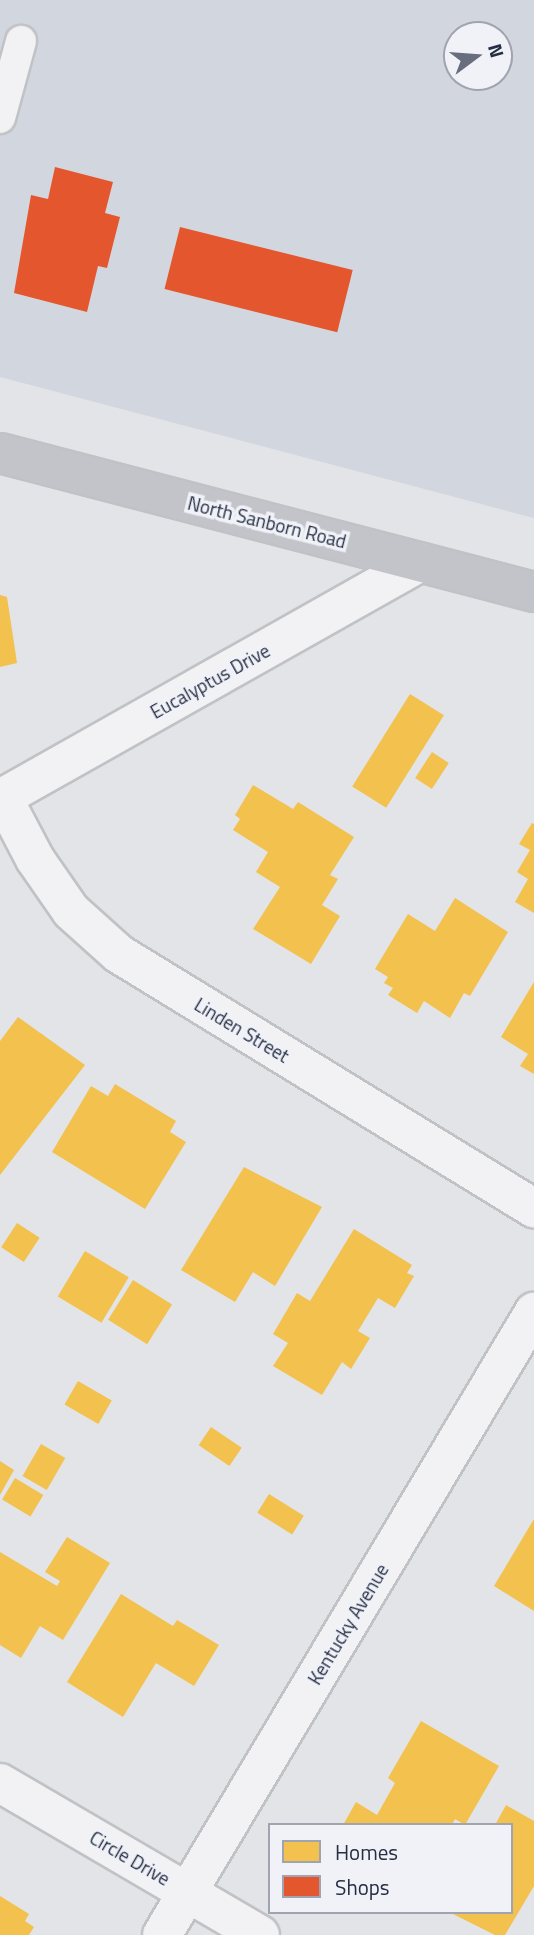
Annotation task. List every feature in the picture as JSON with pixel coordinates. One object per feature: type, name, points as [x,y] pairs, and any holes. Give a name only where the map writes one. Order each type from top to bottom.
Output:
[{"type":"main road","name":"North Sanborn Road","points":[[0,453],[534,592]]},
{"type":"street","name":"Eucalyptus Drive","points":[[1,798],[420,562]]},
{"type":"street","name":"Linden Street","points":[[1,798],[35,859],[71,911],[119,954],[534,1208]]},
{"type":"street","name":"Kentucky Avenue","points":[[162,1935],[534,1312]]},
{"type":"street","name":"Circle Drive","points":[[0,1783],[260,1935]]},
{"type":"lane","points":[[0,118],[22,41]]},
{"type":"shaded area","points":[[0,0],[534,0],[534,518],[0,377]]},
{"type":"building: Homes","points":[[0,595],[7,597],[17,663],[0,667]]},
{"type":"building: Homes","points":[[410,694],[444,715],[386,808],[352,786]]},
{"type":"building: Homes","points":[[432,752],[449,763],[432,789],[415,778]]},
{"type":"building: Homes","points":[[253,785],[293,809],[298,802],[354,837],[330,875],[338,879],[322,905],[340,916],[311,964],[253,929],[280,887],[256,872],[268,852],[233,830],[240,819],[235,815]]},
{"type":"building: Homes","points":[[532,823],[534,913],[515,902],[528,879],[517,872],[530,850],[519,844]]},
{"type":"building: Homes","points":[[455,898],[508,932],[470,996],[464,993],[450,1018],[424,1001],[417,1013],[388,995],[393,988],[384,983],[388,977],[375,969],[408,914],[435,931]]},
{"type":"building: Homes","points":[[534,982],[534,1074],[520,1066],[528,1054],[501,1037]]},
{"type":"building: Homes","points":[[18,1017],[85,1065],[0,1175],[0,1041]]},
{"type":"building: Homes","points":[[115,1084],[176,1121],[170,1132],[186,1142],[145,1209],[52,1152],[91,1086],[108,1096]]},
{"type":"building: Homes","points":[[244,1167],[322,1207],[275,1286],[253,1272],[235,1302],[181,1270]]},
{"type":"building: Homes","points":[[17,1223],[40,1238],[24,1262],[1,1247]]},
{"type":"building: Homes","points":[[354,1229],[412,1265],[407,1273],[414,1276],[395,1308],[378,1298],[358,1331],[370,1338],[351,1369],[342,1362],[322,1395],[273,1366],[288,1343],[273,1334],[297,1293],[310,1301]]},
{"type":"building: Homes","points":[[85,1251],[129,1277],[101,1323],[58,1296]]},
{"type":"building: Homes","points":[[133,1280],[172,1304],[147,1344],[108,1320]]},
{"type":"building: Homes","points":[[78,1381],[112,1400],[98,1424],[64,1404]]},
{"type":"building: Homes","points":[[211,1427],[242,1448],[229,1466],[199,1445]]},
{"type":"building: Homes","points":[[41,1444],[65,1458],[47,1490],[22,1476]]},
{"type":"building: Homes","points":[[0,1461],[14,1470],[0,1495]]},
{"type":"building: Homes","points":[[15,1478],[43,1495],[30,1516],[2,1499]]},
{"type":"building: Homes","points":[[269,1494],[304,1516],[292,1534],[257,1513]]},
{"type":"building: Homes","points":[[534,1519],[534,1611],[494,1586]]},
{"type":"building: Homes","points":[[67,1537],[110,1563],[63,1640],[40,1626],[21,1658],[0,1645],[0,1552],[57,1586],[60,1581],[45,1572]]},
{"type":"building: Homes","points":[[121,1594],[173,1626],[177,1620],[219,1645],[194,1686],[156,1663],[123,1717],[67,1682]]},
{"type":"building: Homes","points":[[421,1721],[499,1766],[466,1823],[455,1819],[453,1823],[344,1823],[356,1802],[377,1815],[395,1783],[388,1778]]},
{"type":"building: Homes","points":[[506,1805],[534,1821],[534,1886],[505,1935],[495,1935],[453,1914],[513,1914],[513,1823],[496,1823]]},
{"type":"building: Homes","points":[[0,1896],[29,1914],[25,1921],[34,1927],[29,1935],[0,1935]]},
{"type":"building: Shops","points":[[55,167],[113,182],[105,213],[120,217],[107,268],[98,266],[87,312],[14,293],[31,195],[48,199]]},
{"type":"building: Shops","points":[[180,227],[353,270],[337,332],[165,289]]}]
